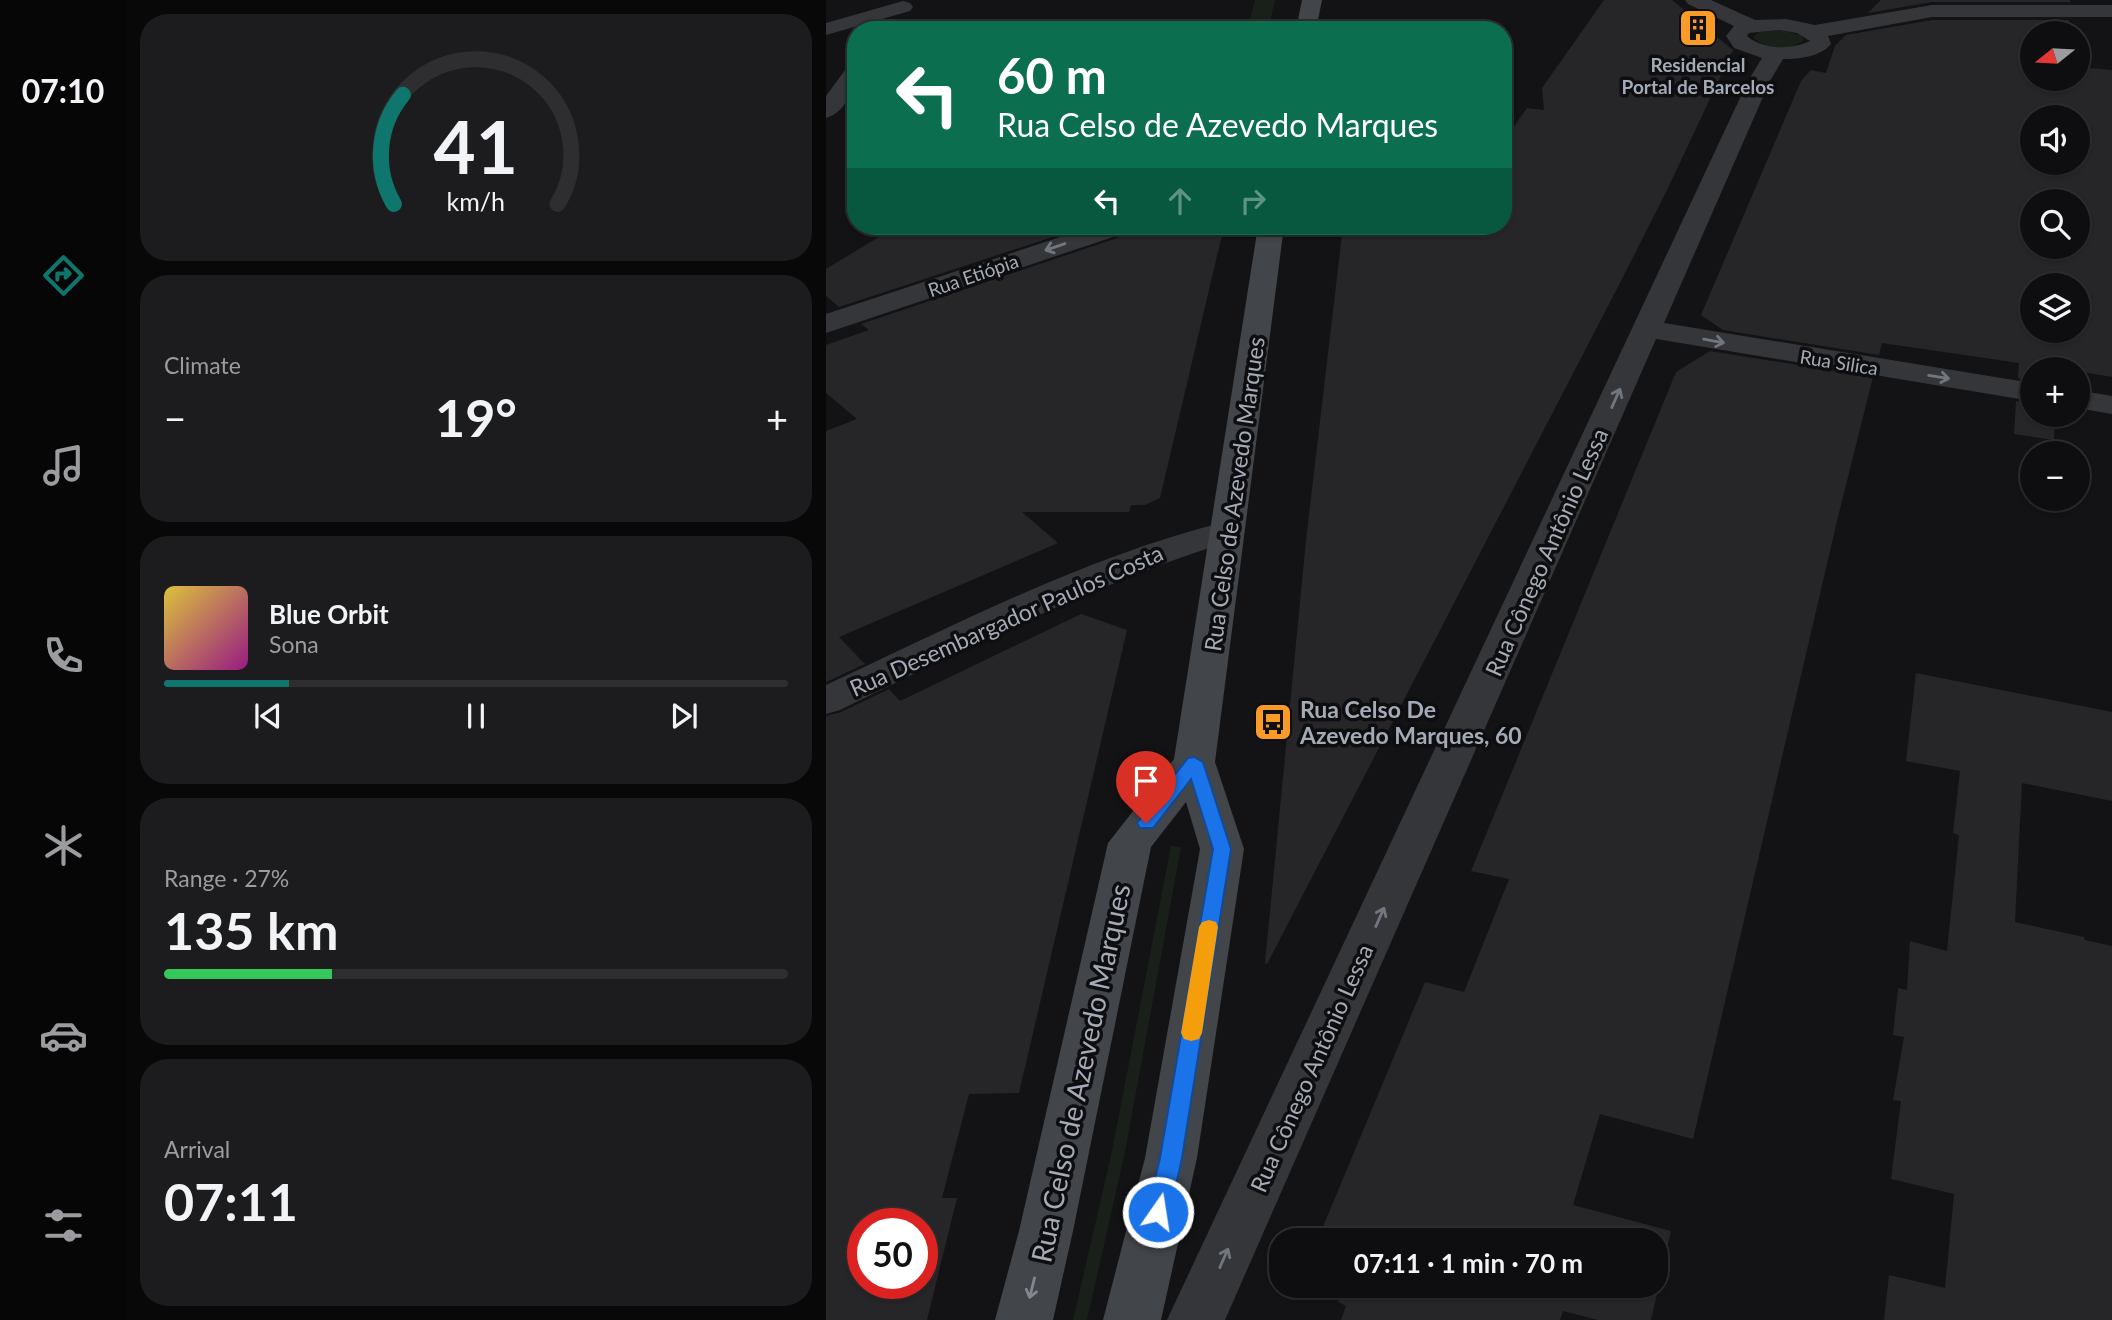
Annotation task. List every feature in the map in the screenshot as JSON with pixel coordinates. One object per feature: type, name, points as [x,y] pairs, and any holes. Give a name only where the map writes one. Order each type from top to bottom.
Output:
[{"type":"main road","points":[[1308,21],[1312,0]]},
{"type":"main road","name":"Rua Celso de Azevedo Marques","points":[[1132,1320],[1171,1158],[1222,849],[1194,762],[1270,235]]},
{"type":"main road","name":"Rua Celso de Azevedo Marques","points":[[1024,1320],[1046,1231],[1130,843],[1194,762]]},
{"type":"street","points":[[1695,0],[1751,26]]},
{"type":"street","points":[[852,21],[906,4]]},
{"type":"street","points":[[893,21],[906,4]]},
{"type":"street","points":[[1802,22],[1821,39],[1820,44],[1814,48],[1776,53],[1749,47],[1737,40],[1738,32],[1751,26],[1932,11],[2112,11]]},
{"type":"street","points":[[826,29],[847,22]]},
{"type":"street","name":"Rua Cônego Antônio Lessa","points":[[1196,1320],[1759,81],[1776,53]]},
{"type":"street","points":[[826,111],[847,83]]},
{"type":"street","name":"Rua Etiópia","points":[[826,324],[1092,235]]},
{"type":"street","name":"Rua Silica","points":[[1647,329],[2020,390]]},
{"type":"street","points":[[2090,401],[2112,405]]},
{"type":"street","name":"Rua Desembargador Paulos Costa","points":[[826,701],[1086,580],[1172,546],[1228,531]]},
{"type":"shaded area","points":[[1255,0],[1275,0],[1270,21],[1249,21]]},
{"type":"shaded area","points":[[1780,30],[1801,35],[1804,40],[1793,46],[1778,48],[1753,37],[1759,32]]},
{"type":"shaded area","points":[[1171,846],[1181,847],[1125,1152],[1087,1320],[1073,1320],[1112,1151]]},
{"type":"building","points":[[1604,0],[1672,0],[1733,50],[1622,279],[1267,964],[1306,540],[1342,235],[1512,235],[1512,129],[1527,108],[1544,110],[1542,88]]},
{"type":"building","points":[[1881,0],[2070,2],[1932,2],[1868,13]]},
{"type":"building","points":[[1932,20],[2069,20],[2020,21],[2020,91],[2090,91],[2090,68],[2112,70],[2112,377],[2090,373],[2090,357],[2020,357],[2020,378],[2019,363],[1882,343],[1879,355],[1723,330],[1701,315],[1801,81],[1811,70],[1826,73],[1835,46],[1846,35]]},
{"type":"building","points":[[882,235],[1059,235],[839,307],[826,296],[826,269]]},
{"type":"building","points":[[1126,235],[1222,235],[1160,498],[1145,505],[1131,505],[1129,512],[1022,512],[1058,543],[839,637],[865,664],[826,682],[826,431],[857,419],[826,393],[826,345],[869,330],[861,324]]},
{"type":"building","points":[[1710,351],[1873,377],[1693,1139],[1600,1114],[1573,1205],[1660,1228],[1322,1228],[1425,982],[1464,992],[1509,879],[1471,871],[1676,372]]},
{"type":"building","points":[[2016,401],[2020,402],[2020,427],[2055,427],[2054,440],[2014,434]]},
{"type":"building","points":[[1081,614],[1127,630],[1019,1093],[969,1094],[942,1198],[957,1198],[938,1275],[938,1208],[847,1208],[847,1299],[932,1299],[927,1320],[826,1320],[826,716],[841,712],[889,689],[900,701]]},
{"type":"building","points":[[1916,673],[2112,712],[2112,801],[2022,783],[2015,922],[2112,946],[2112,1320],[1884,1320],[1889,1275],[1945,1288],[1954,1194],[1891,1179],[1901,1101],[1893,1100],[1904,1037],[1893,1035],[1898,988],[1907,990],[1910,941],[1947,951],[1959,835],[1953,833],[1960,771],[1906,761]]},
{"type":"building","points":[[1340,1298],[1656,1298],[1651,1320],[1598,1320],[1563,1311],[1560,1320],[1341,1320],[1346,1306],[1338,1302]]},
{"type":"slow traffic","points":[[1191,1033],[1209,927]]},
{"type":"place","name":"Residencial Portal de Barcelos","points":[[1698,28]]},
{"type":"place","name":"Rua Celso De Azevedo Marques, 60","points":[[1273,722]]},
{"type":"route","points":[[1146,823],[1194,762],[1222,849],[1171,1158],[1158,1212]]}]
